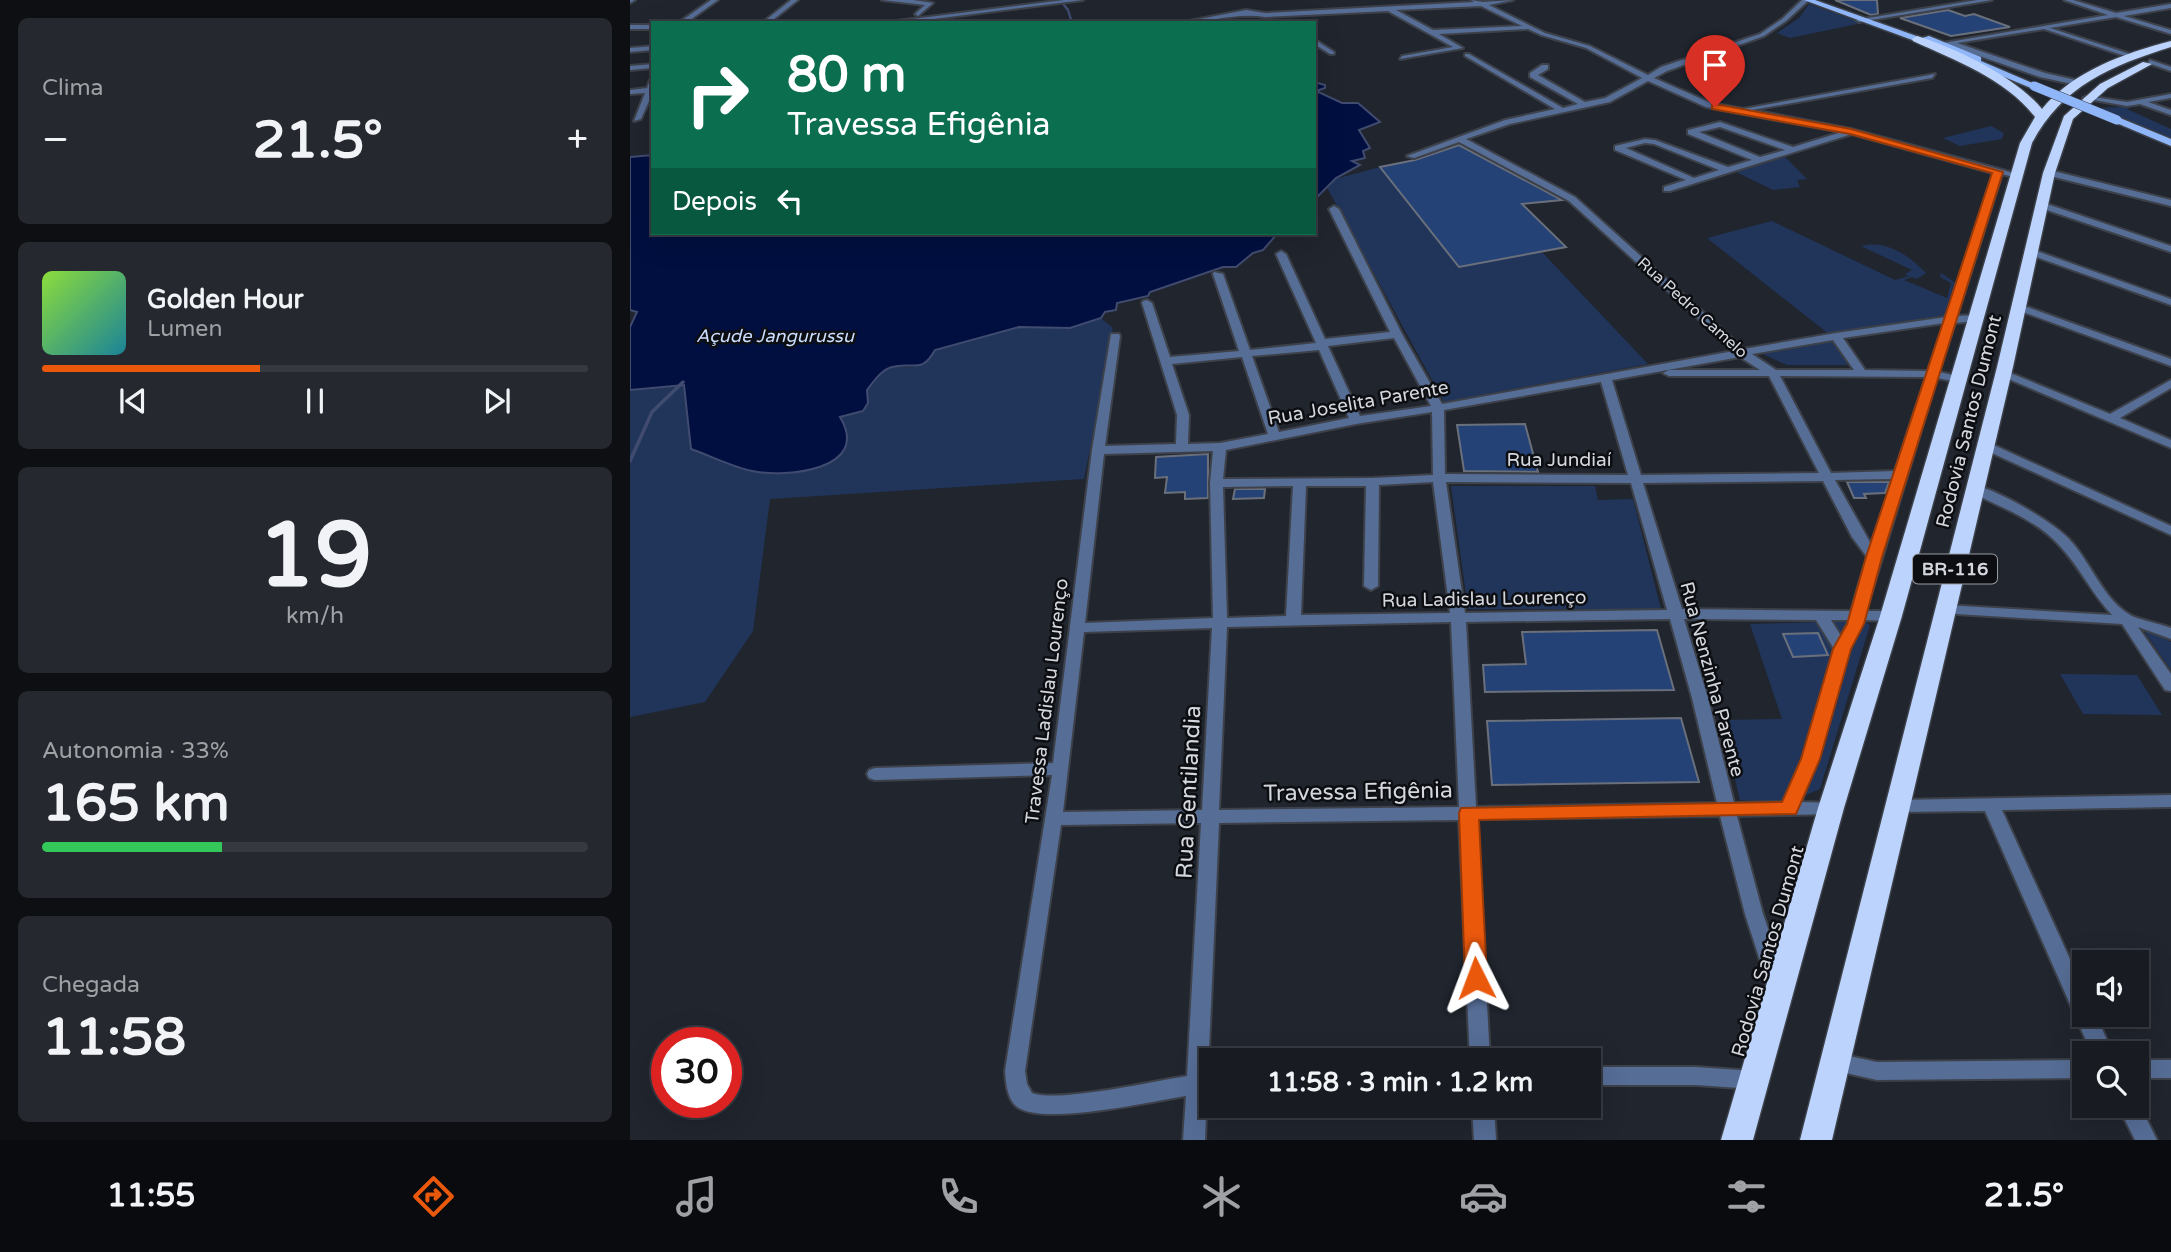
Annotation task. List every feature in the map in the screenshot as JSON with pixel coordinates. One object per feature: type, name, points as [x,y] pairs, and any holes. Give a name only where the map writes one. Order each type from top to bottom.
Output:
[{"type":"highway","points":[[1917,39],[2017,92],[2034,105],[2040,115]]},
{"type":"highway","name":"Rodovia Santos Dumont","points":[[1737,1140],[1831,808],[1891,616],[1976,318],[2008,173],[2040,115],[2082,90],[2122,75],[2141,59],[2171,44]]},
{"type":"highway","name":"Rodovia Santos Dumont","points":[[2141,59],[2171,55]]},
{"type":"highway","name":"Rodovia Santos Dumont","points":[[1816,1140],[2020,307],[2049,173],[2068,118],[2082,90]]},
{"type":"main road","points":[[1807,0],[2037,85]]},
{"type":"main road","points":[[1823,0],[1944,43],[2171,141]]},
{"type":"street","points":[[684,21],[715,0]]},
{"type":"street","points":[[768,21],[795,0]]},
{"type":"street","points":[[886,0],[930,3],[918,14]]},
{"type":"street","points":[[900,21],[1080,0]]},
{"type":"street","points":[[1375,0],[1460,49],[1402,58]]},
{"type":"street","points":[[1474,0],[1527,28],[1557,40],[1588,47],[1646,78],[1709,106],[1851,131],[2008,173],[1952,319],[1858,614],[1842,649],[1810,759],[1789,809]]},
{"type":"street","points":[[1194,21],[1252,12],[1265,15],[1482,4],[1510,0]]},
{"type":"street","points":[[1411,156],[1508,122],[1586,106],[1617,96],[1646,78],[1701,54],[1762,34],[1807,0]]},
{"type":"street","points":[[1960,0],[1969,3]]},
{"type":"street","points":[[1859,20],[1989,0]]},
{"type":"street","points":[[2067,0],[2171,32]]},
{"type":"street","points":[[1923,3],[1937,8]]},
{"type":"street","points":[[1244,6],[1252,12]]},
{"type":"street","points":[[1944,43],[2171,6]]},
{"type":"street","points":[[1265,15],[1272,21]]},
{"type":"street","points":[[630,27],[651,27]]},
{"type":"street","points":[[2042,27],[2171,69]]},
{"type":"street","points":[[1432,33],[1527,28]]},
{"type":"street","points":[[1316,42],[1332,53]]},
{"type":"street","points":[[1944,43],[2120,103],[2171,96]]},
{"type":"street","points":[[630,50],[651,48]]},
{"type":"street","points":[[1467,55],[1563,111]]},
{"type":"street","points":[[630,68],[651,66]]},
{"type":"street","points":[[1545,67],[1533,75],[1586,106]]},
{"type":"street","points":[[1736,111],[1932,76]]},
{"type":"street","points":[[630,92],[651,88]]},
{"type":"street","points":[[637,119],[651,90]]},
{"type":"street","points":[[2141,102],[2171,113]]},
{"type":"street","points":[[1774,104],[1770,107],[1786,119]]},
{"type":"street","points":[[1778,129],[1799,121]]},
{"type":"street","points":[[1760,160],[1691,132],[1710,124],[1731,127],[1794,149]]},
{"type":"street","points":[[1667,189],[1851,131]]},
{"type":"street","points":[[1756,136],[1767,132]]},
{"type":"street","name":"Rua Pedro Camelo","points":[[1459,139],[1572,199],[1742,353],[1772,372],[1859,537],[1874,557]]},
{"type":"street","points":[[1692,180],[1619,149],[1648,141],[1727,170]]},
{"type":"street","points":[[2049,173],[2171,203]]},
{"type":"street","points":[[2041,205],[2171,249]]},
{"type":"street","points":[[1334,209],[1438,408],[1439,478],[1458,617],[1479,1048]]},
{"type":"street","points":[[2032,252],[2171,302]]},
{"type":"street","points":[[1281,254],[1356,420]]},
{"type":"street","points":[[1218,274],[1275,436]]},
{"type":"street","points":[[1147,303],[1183,415],[1182,449]]},
{"type":"street","points":[[2020,307],[2171,363]]},
{"type":"street","name":"Rua Joselita Parente","points":[[1098,450],[1220,447],[1356,420],[1438,408],[1836,336],[1976,318]]},
{"type":"street","points":[[1165,361],[1397,334]]},
{"type":"street","points":[[1836,336],[1861,373]]},
{"type":"street","name":"Travessa Ladislau Lourenço","points":[[1115,337],[1098,450],[1061,769],[1015,1071],[1016,1089],[1020,1098],[1030,1104],[1072,1104],[1199,1083]]},
{"type":"street","points":[[2004,370],[2171,437]]},
{"type":"street","name":"Rua Joselita Parente","points":[[1624,374],[1934,374],[1958,379]]},
{"type":"street","name":"Rua Nenzinha Parente","points":[[1605,377],[1700,699],[1726,810],[1764,950],[1781,992]]},
{"type":"street","points":[[2114,416],[2171,383]]},
{"type":"street","points":[[2114,416],[2171,444]]},
{"type":"street","points":[[1985,446],[2171,531]]},
{"type":"street","name":"Rua Gentilandia","points":[[1205,1048],[1210,815],[1220,623],[1216,483],[1220,447]]},
{"type":"street","name":"Rua Jundiaí","points":[[1216,483],[1373,482],[1439,478],[1636,479],[1902,475]]},
{"type":"street","points":[[1293,620],[1300,482]]},
{"type":"street","points":[[1371,586],[1373,482]]},
{"type":"street","points":[[1975,489],[2028,514],[2064,542],[2104,598],[2126,620],[2171,686]]},
{"type":"street","points":[[1945,610],[2126,620],[2150,625],[2171,634]]},
{"type":"street","name":"Rua Ladislau Lourenço","points":[[1077,628],[1458,617],[1674,614],[1891,616]]},
{"type":"street","points":[[1819,614],[1842,649]]},
{"type":"street","points":[[875,774],[1061,769]]},
{"type":"street","points":[[1896,806],[2171,801]]},
{"type":"street","points":[[1990,803],[2072,984]]},
{"type":"street","name":"Travessa Efigênia","points":[[1052,819],[1831,808]]},
{"type":"street","points":[[1835,1062],[1877,1071],[2072,1069]]},
{"type":"street","points":[[2149,1069],[2171,1069]]},
{"type":"street","points":[[1601,1076],[1696,1076],[1754,1080]]},
{"type":"street","name":"Rua Gentilandia","points":[[1194,1140],[1199,1111]]},
{"type":"street","points":[[1484,1118],[1485,1140]]},
{"type":"street","points":[[2135,1118],[2146,1140]]},
{"type":"shaded area","points":[[1809,4],[1862,23],[1790,38],[1777,33],[1799,18]]},
{"type":"shaded area","points":[[2134,106],[2127,109],[2171,129],[2171,138],[2099,108]]},
{"type":"shaded area","points":[[1991,126],[2004,133],[2002,139],[1960,146],[1943,138]]},
{"type":"shaded area","points":[[1785,157],[1807,179],[1797,180],[1800,187],[1773,190],[1736,172]]},
{"type":"shaded area","points":[[1380,167],[1459,267],[1542,252],[1648,364],[1444,402],[1324,182]]},
{"type":"shaded area","points":[[1772,221],[1895,280],[1909,276],[1905,274],[1912,270],[1861,246],[1879,245],[1897,250],[1926,273],[1917,279],[1912,277],[1904,280],[1947,298],[1951,283],[1940,277],[1941,273],[1956,283],[1945,315],[1830,335],[1707,238]]},
{"type":"shaded area","points":[[1101,318],[1112,327],[1113,334],[1084,479],[770,499],[753,631],[705,702],[630,717],[630,390],[685,385],[814,468],[835,460],[844,451],[839,417],[868,403],[867,390],[883,371],[894,367],[913,367],[935,350],[1020,327],[1070,328]]},
{"type":"shaded area","points":[[1834,340],[1848,365],[1787,365],[1758,352]]},
{"type":"shaded area","points":[[1451,486],[1595,486],[1598,500],[1633,499],[1661,609],[1468,609]]},
{"type":"shaded area","points":[[1863,621],[1870,625],[1820,789],[1785,804],[1740,800],[1721,720],[1782,719],[1750,624]]},
{"type":"shaded area","points":[[2144,631],[2150,631],[2171,642],[2171,670]]},
{"type":"shaded area","points":[[2060,674],[2137,675],[2162,715],[2083,714]]},
{"type":"water","points":[[1316,83],[1325,85],[1325,88],[1316,91]]},
{"type":"water","points":[[1316,91],[1342,103],[1358,103],[1380,122],[1359,130],[1370,148],[1363,151],[1365,158],[1352,161],[1360,165],[1336,178],[1316,198]]},
{"type":"water","name":"Açude Jangurussu","points":[[651,155],[651,235],[1276,235],[1263,250],[1253,253],[1236,267],[1223,267],[1150,292],[1148,296],[1117,303],[1116,310],[1105,312],[1101,318],[1070,328],[1019,327],[935,350],[921,365],[888,368],[867,390],[868,403],[863,411],[840,417],[847,435],[845,449],[835,459],[821,467],[803,471],[767,473],[737,467],[691,449],[684,385],[630,390],[630,327],[637,312],[630,310],[630,157]]},
{"type":"building","points":[[1835,0],[1877,0],[1878,14],[1871,15]]},
{"type":"building","points":[[1948,10],[1965,16],[1974,14],[2010,27],[1951,36],[1900,18]]},
{"type":"building","points":[[1459,145],[1562,200],[1522,204],[1566,247],[1459,267],[1380,167],[1415,160]]},
{"type":"building","points":[[1525,424],[1538,472],[1464,471],[1457,425]]},
{"type":"building","points":[[1208,454],[1208,498],[1185,499],[1185,492],[1165,493],[1167,477],[1155,478],[1156,457]]},
{"type":"building","points":[[1847,482],[1889,482],[1885,493],[1864,494],[1866,498],[1854,498]]},
{"type":"building","points":[[1235,489],[1265,489],[1264,498],[1233,499]]},
{"type":"building","points":[[1657,630],[1674,690],[1485,692],[1483,665],[1526,664],[1522,632]]},
{"type":"building","points":[[1818,633],[1828,655],[1793,657],[1783,634]]},
{"type":"building","points":[[1681,718],[1699,782],[1492,785],[1487,721]]},
{"type":"waterway","points":[[1060,0],[1068,10],[1071,21]]},
{"type":"waterway","points":[[630,461],[652,412],[683,382]]},
{"type":"route","points":[[1476,978],[1468,813],[1789,809],[1810,759],[1826,696],[1842,649],[1856,624],[1874,557],[1998,172],[1851,131],[1715,107]]}]
